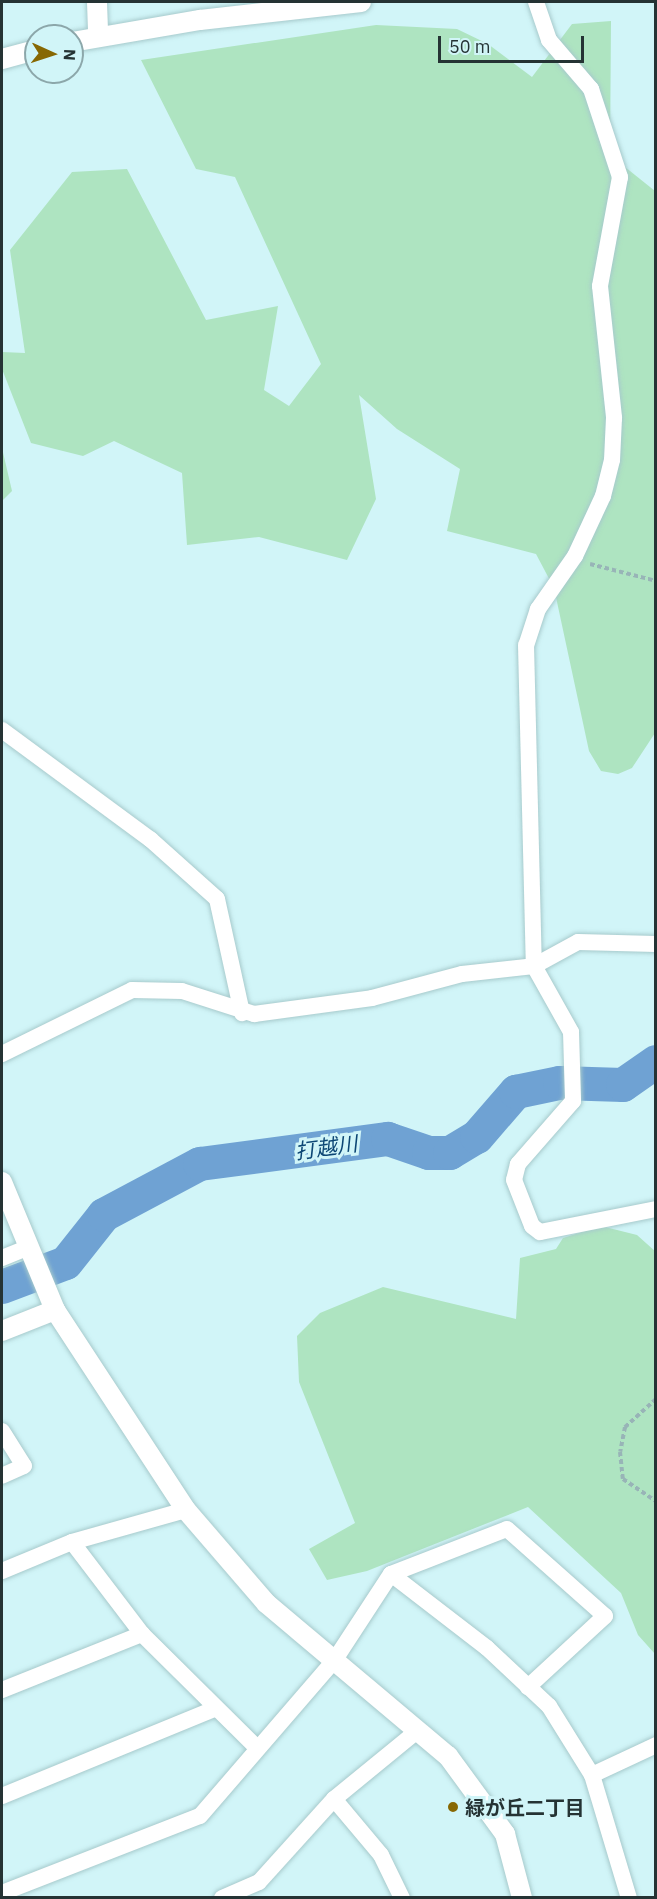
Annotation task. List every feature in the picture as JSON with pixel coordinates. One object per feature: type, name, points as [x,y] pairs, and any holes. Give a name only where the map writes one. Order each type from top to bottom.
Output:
[{"type":"street","points":[[97,2],[98,36]]},
{"type":"street","points":[[84,39],[361,2]]},
{"type":"street","points":[[536,2],[549,40],[591,89],[620,177],[600,286],[614,418],[612,460],[603,496],[575,556],[538,609],[526,645],[534,966],[567,1022],[575,1066],[573,1101],[518,1164],[514,1180],[532,1226],[554,1231],[656,1209]]},
{"type":"street","points":[[2,59],[24,53]]},
{"type":"street","points":[[2,730],[150,839],[217,899],[242,1014]]},
{"type":"street","points":[[2,1054],[132,990],[182,991],[242,1014],[372,998],[462,974],[534,966],[578,942],[656,944]]},
{"type":"street","points":[[2,1182],[53,1304],[186,1510],[266,1603],[416,1732],[448,1756],[478,1793],[505,1834],[522,1898]]},
{"type":"street","points":[[2,1258],[31,1253]]},
{"type":"street","points":[[2,1331],[53,1304]]},
{"type":"street","points":[[2,1431],[24,1466],[2,1476]]},
{"type":"street","points":[[2,1571],[72,1542],[186,1510]]},
{"type":"street","points":[[2,1893],[200,1816],[334,1661],[391,1574],[507,1529],[605,1616],[528,1687]]},
{"type":"street","points":[[72,1542],[142,1634],[214,1709],[257,1748]]},
{"type":"street","points":[[391,1574],[549,1706],[592,1775],[629,1898]]},
{"type":"street","points":[[2,1690],[142,1634]]},
{"type":"street","points":[[2,1796],[214,1709]]},
{"type":"street","points":[[222,1898],[259,1882],[334,1799],[416,1732]]},
{"type":"street","points":[[592,1775],[656,1745]]},
{"type":"street","points":[[334,1799],[381,1855],[402,1898]]},
{"type":"path","points":[[575,556],[656,581]]},
{"type":"path","points":[[656,1400],[625,1427],[620,1452],[623,1479],[656,1502]]},
{"type":"green space","points":[[611,21],[610,155],[655,191],[655,733],[632,768],[618,774],[601,771],[589,751],[554,588],[536,554],[447,531],[460,469],[397,429],[359,395],[376,499],[347,560],[259,537],[187,545],[182,473],[114,441],[83,456],[31,443],[2,369],[2,352],[25,353],[10,250],[72,172],[127,169],[206,320],[278,306],[264,390],[289,406],[321,364],[235,177],[196,169],[141,60],[376,25],[457,29],[488,44],[532,77],[572,24]]},
{"type":"green space","points":[[2,448],[12,491],[2,501]]},
{"type":"green space","points":[[601,1226],[637,1235],[656,1252],[655,1654],[638,1635],[621,1593],[528,1507],[367,1571],[327,1580],[309,1549],[355,1523],[299,1382],[297,1336],[320,1313],[383,1287],[516,1319],[520,1258],[556,1249],[563,1238]]},
{"type":"waterway","name":"打越川","points":[[2,1287],[66,1263],[104,1215],[200,1164],[388,1139],[429,1153],[450,1153],[477,1137],[516,1092],[560,1083],[623,1085],[656,1062]]},
{"type":"place","name":"緑が丘二丁目","points":[[453,1807]]}]
